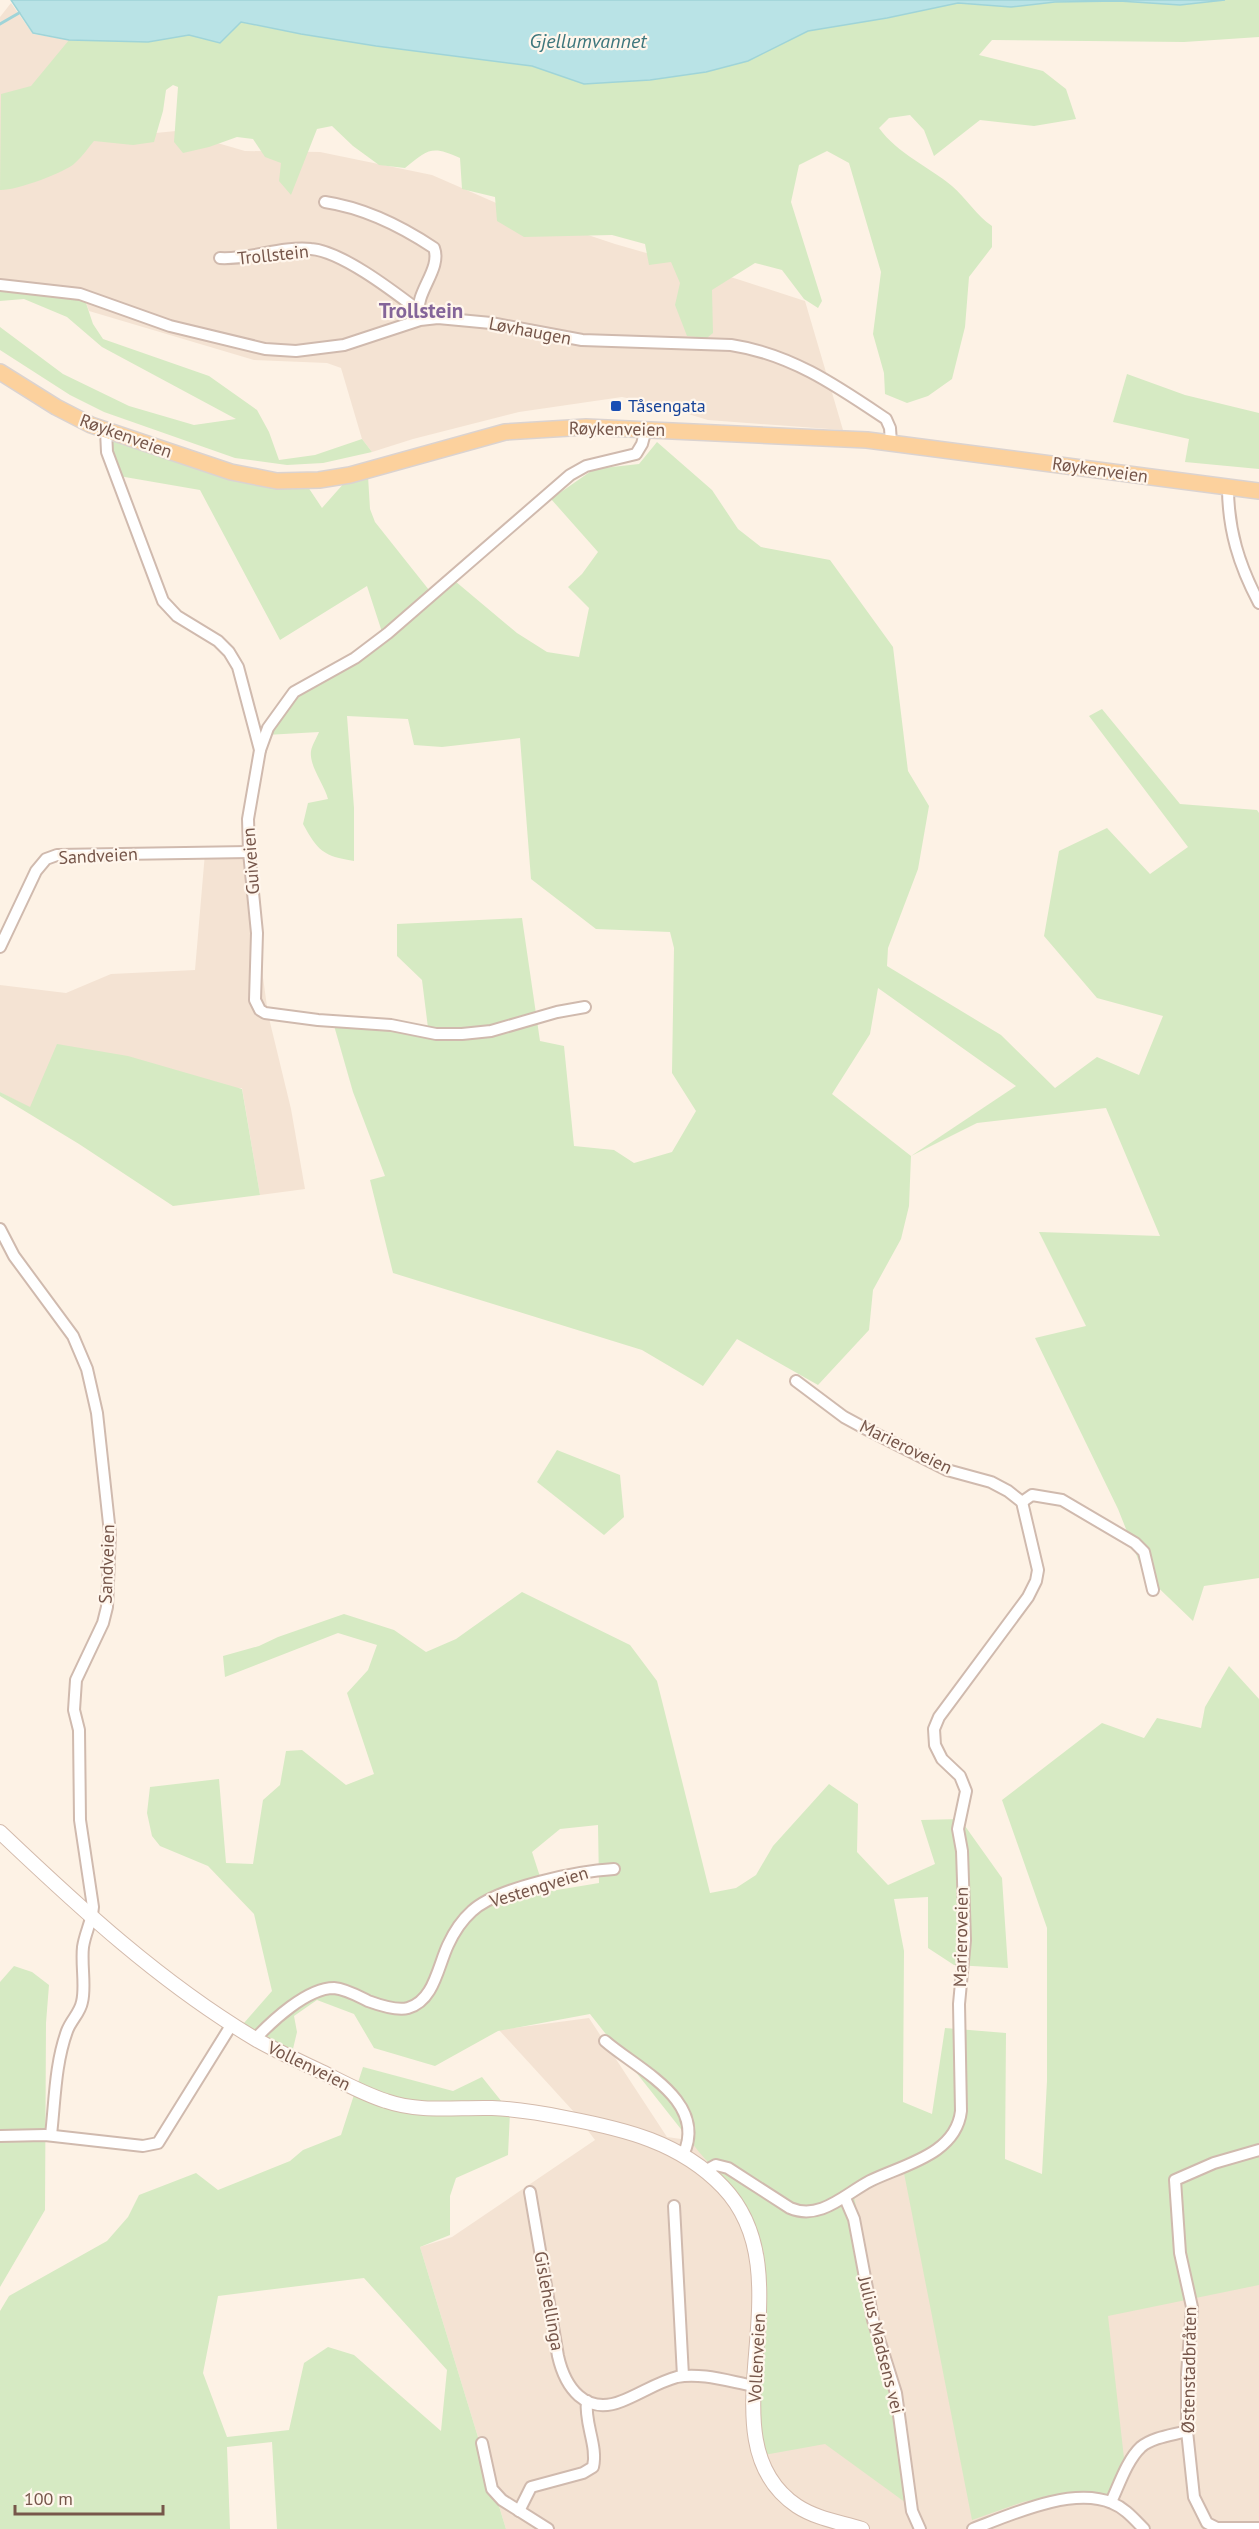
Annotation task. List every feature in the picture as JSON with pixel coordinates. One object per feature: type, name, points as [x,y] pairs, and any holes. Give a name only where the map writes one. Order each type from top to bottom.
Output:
[{"type":"main road","name":"Røykenveien","points":[[0,372],[56,407],[106,431],[239,474],[263,479],[295,481],[350,475],[483,437],[553,427],[820,436],[1259,490]]},
{"type":"main road","name":"Vollenveien","points":[[0,1832],[92,1918],[159,1973],[255,2038],[353,2088],[393,2104],[431,2109],[501,2108],[551,2115],[647,2137],[705,2170],[737,2204],[747,2222],[755,2247],[760,2290],[753,2424],[756,2448],[771,2480],[782,2494],[801,2508],[822,2518],[862,2529]]},
{"type":"street","points":[[326,201],[347,205],[378,216],[434,248],[436,254],[419,315]]},
{"type":"street","name":"Trollstein","points":[[220,258],[235,259],[312,249],[327,253],[359,269],[419,315]]},
{"type":"street","name":"Løvhaugen","points":[[0,285],[80,294],[170,326],[264,349],[296,351],[344,345],[419,315],[491,323],[582,340],[731,345],[752,348],[819,374],[886,419],[890,428],[891,443]]},
{"type":"street","points":[[260,750],[276,716],[294,692],[355,658],[388,633],[570,475],[586,466],[636,454],[642,444],[646,429]]},
{"type":"street","name":"Guiveien","points":[[106,431],[106,452],[163,601],[177,616],[218,641],[229,652],[238,667],[260,750],[248,819],[257,933],[255,1000],[260,1010],[266,1013],[318,1020],[391,1024],[436,1034],[462,1034],[491,1031],[556,1012],[585,1007]]},
{"type":"street","points":[[1228,487],[1230,528],[1236,553],[1259,603]]},
{"type":"street","name":"Sandveien","points":[[0,947],[36,871],[46,860],[57,855],[249,852]]},
{"type":"street","name":"Sandveien","points":[[0,1229],[14,1256],[73,1336],[87,1369],[97,1413],[110,1533],[107,1607],[103,1623],[76,1680],[74,1710],[80,1730],[80,1820],[93,1907],[92,1918]]},
{"type":"street","name":"Marieroveien","points":[[705,2170],[716,2165],[728,2168],[790,2208],[801,2211],[824,2208],[869,2182],[917,2162],[950,2135],[960,2116],[959,2004],[965,1940],[962,1851],[958,1829],[966,1791],[962,1780],[942,1759],[935,1745],[934,1729],[939,1717],[1028,1597],[1036,1581],[1038,1570],[1022,1502],[1008,1491],[991,1482],[947,1470],[868,1430],[844,1417],[796,1381]]},
{"type":"street","points":[[1022,1502],[1032,1495],[1062,1500],[1122,1533],[1144,1552],[1153,1590]]},
{"type":"street","name":"Vestengveien","points":[[255,2038],[277,2016],[325,1989],[341,1989],[375,2003],[408,2008],[423,2001],[437,1976],[448,1945],[471,1911],[493,1897],[580,1871],[614,1869]]},
{"type":"street","points":[[51,2135],[59,2061],[68,2029],[80,2012],[83,2000],[81,1972],[83,1947],[92,1918]]},
{"type":"street","points":[[0,2136],[51,2135],[143,2146],[158,2143],[232,2024]]},
{"type":"street","points":[[604,2042],[662,2084],[681,2104],[688,2135],[682,2155]]},
{"type":"street","name":"Østenstadbråten","points":[[1259,2150],[1214,2163],[1175,2180],[1180,2253],[1192,2307],[1187,2374],[1187,2431],[1194,2497],[1207,2523],[1217,2528],[1259,2528]]},
{"type":"street","name":"Gislehellinga","points":[[530,2192],[562,2371],[573,2392],[587,2401]]},
{"type":"street","name":"Julius Madsens vei","points":[[844,2198],[854,2219],[868,2296],[896,2393],[912,2511],[920,2529]]},
{"type":"street","points":[[674,2206],[683,2376]]},
{"type":"street","points":[[519,2511],[531,2487],[583,2474],[593,2467],[594,2459],[586,2420],[587,2401],[603,2405],[620,2402],[670,2379],[683,2376],[755,2386]]},
{"type":"street","points":[[1111,2502],[1129,2464],[1142,2447],[1160,2438],[1187,2431]]},
{"type":"street","points":[[482,2443],[492,2489],[502,2500],[548,2529]]},
{"type":"street","points":[[973,2529],[1077,2497],[1111,2502],[1127,2512],[1144,2529]]},
{"type":"shaded area","points":[[11,3],[33,34],[69,40],[32,145],[176,131],[245,151],[320,152],[432,175],[510,209],[615,244],[805,301],[843,430],[708,420],[622,397],[519,412],[372,452],[362,439],[341,368],[327,363],[254,360],[89,311],[85,300],[40,285],[0,279],[0,17]]},
{"type":"shaded area","points":[[205,853],[246,853],[268,1014],[291,1109],[305,1189],[260,1195],[242,1088],[30,1108],[0,1092],[0,985],[66,993],[111,974],[195,970]]},
{"type":"shaded area","points":[[589,2018],[667,2137],[862,2144],[1259,2228],[1259,2529],[506,2529],[420,2247],[452,2237],[595,2140],[574,2112],[499,2030]]},
{"type":"green space","points":[[1225,0],[1259,0],[1259,37],[1184,42],[992,40],[979,55],[1043,71],[1066,89],[1076,119],[1034,126],[980,120],[934,156],[924,130],[910,115],[889,118],[879,128],[904,153],[952,186],[992,226],[992,247],[969,277],[965,327],[952,379],[928,396],[907,403],[885,394],[884,373],[873,334],[881,272],[849,163],[827,151],[799,165],[791,202],[822,301],[818,308],[804,299],[782,270],[755,263],[712,290],[713,333],[707,338],[687,336],[675,305],[680,283],[671,262],[649,265],[645,244],[612,235],[524,237],[497,221],[495,197],[462,189],[460,158],[436,150],[425,153],[405,168],[379,165],[353,146],[332,126],[317,129],[291,195],[279,181],[281,163],[265,157],[253,139],[237,137],[183,153],[174,142],[178,87],[173,85],[166,90],[154,142],[133,145],[94,141],[78,161],[61,172],[27,185],[0,190],[1,94],[31,86],[69,40],[148,42],[189,35],[220,43],[240,22],[376,46],[532,66],[584,84],[650,80],[706,72],[808,31],[958,3],[1011,7],[1055,2],[1119,1],[1180,5]]},
{"type":"green space","points":[[0,287],[85,300],[93,324],[103,339],[209,376],[257,410],[269,432],[279,460],[315,455],[362,439],[372,452],[323,463],[287,465],[235,458],[104,412],[70,395],[0,350],[0,327],[63,374],[129,406],[194,425],[236,419],[102,347],[67,317],[24,299],[0,301]]},
{"type":"green space","points":[[1127,374],[1185,395],[1259,413],[1259,469],[1185,462],[1189,439],[1113,422]]},
{"type":"green space","points":[[109,439],[231,479],[308,487],[322,508],[345,482],[368,476],[370,509],[375,522],[429,590],[382,632],[367,586],[280,640],[200,490],[119,476]]},
{"type":"green space","points":[[657,442],[712,490],[738,529],[761,547],[830,560],[893,647],[908,771],[929,806],[918,869],[888,948],[887,966],[1001,1035],[1055,1088],[1097,1057],[1139,1075],[1163,1016],[1097,998],[1044,936],[1059,851],[1107,828],[1150,874],[1188,847],[1089,716],[1102,709],[1180,804],[1257,810],[1259,813],[1259,1578],[1204,1586],[1193,1621],[1144,1574],[1118,1509],[1035,1338],[1086,1326],[1039,1232],[1160,1236],[1106,1108],[977,1123],[911,1156],[909,1206],[901,1239],[873,1290],[869,1330],[818,1385],[737,1339],[703,1386],[642,1350],[393,1273],[370,1180],[385,1176],[353,1092],[333,1022],[428,1028],[422,980],[397,956],[397,924],[522,918],[540,1041],[564,1046],[574,1146],[614,1150],[634,1163],[672,1152],[696,1111],[672,1073],[674,948],[670,932],[596,929],[531,879],[520,738],[442,747],[414,745],[408,719],[347,716],[354,808],[354,861],[335,857],[322,851],[303,824],[308,803],[328,799],[311,757],[319,732],[266,735],[297,691],[361,652],[449,576],[517,633],[547,652],[579,657],[589,608],[568,587],[582,574],[598,552],[551,499],[594,469],[639,464]],"holes":[[[878,988],[1016,1086],[911,1156],[832,1094],[870,1034]]]},
{"type":"green space","points":[[57,1044],[128,1056],[242,1089],[260,1195],[173,1206],[79,1144],[0,1096],[0,1092],[30,1107]]},
{"type":"green space","points":[[557,1450],[620,1475],[624,1517],[604,1535],[537,1482]]},
{"type":"green space","points":[[522,1592],[630,1645],[657,1681],[710,1893],[736,1888],[756,1875],[773,1846],[829,1784],[858,1804],[857,1852],[888,1885],[935,1864],[921,1820],[960,1819],[1002,1878],[1008,1968],[954,1965],[928,1948],[928,1897],[894,1899],[904,1951],[903,2102],[932,2114],[945,2028],[1006,2033],[1005,2159],[1042,2174],[1047,2081],[1047,1928],[1002,1800],[1102,1723],[1144,1738],[1157,1718],[1201,1728],[1205,1707],[1229,1666],[1259,1699],[1259,2285],[1108,2316],[1125,2467],[1110,2499],[1070,2492],[1023,2502],[972,2520],[903,2168],[854,2196],[913,2508],[825,2444],[764,2455],[758,2424],[764,2252],[738,2196],[699,2152],[590,2014],[498,2031],[435,2066],[374,2048],[354,2014],[317,2000],[294,2016],[297,2032],[292,2053],[268,2042],[244,2023],[272,1991],[254,1914],[208,1866],[160,1846],[152,1836],[147,1813],[150,1787],[219,1779],[226,1863],[253,1864],[263,1800],[280,1785],[286,1751],[302,1750],[346,1785],[374,1774],[347,1693],[368,1670],[377,1645],[338,1633],[225,1677],[223,1656],[259,1646],[344,1614],[394,1630],[426,1652],[456,1639]],"holes":[[[598,1825],[599,1883],[545,1892],[532,1852],[560,1829]]]},
{"type":"green space","points":[[14,1966],[32,1972],[49,1985],[46,2023],[45,2210],[0,2287],[0,1982]]},
{"type":"green space","points":[[363,2067],[453,2091],[482,2077],[510,2112],[508,2155],[456,2178],[450,2196],[450,2235],[420,2247],[506,2529],[277,2529],[272,2442],[227,2447],[230,2529],[0,2529],[0,2311],[9,2296],[107,2241],[128,2217],[139,2195],[196,2173],[218,2190],[290,2161],[303,2150],[341,2135]],"holes":[[[364,2278],[447,2370],[441,2431],[354,2355],[328,2347],[304,2363],[289,2430],[227,2437],[203,2373],[218,2296]]]},
{"type":"water","name":"Gjellumvannet","points":[[11,0],[1225,0],[1180,5],[1119,1],[1055,2],[1011,7],[958,3],[808,31],[748,61],[706,72],[650,80],[584,84],[532,66],[376,46],[241,22],[220,43],[189,35],[148,42],[69,40],[33,33]]},
{"type":"waterway","points":[[0,24],[19,13]]},
{"type":"place","name":"Tåsengata","points":[[616,406]]},
{"type":"district","name":"Trollstein","points":[[421,311]]}]
